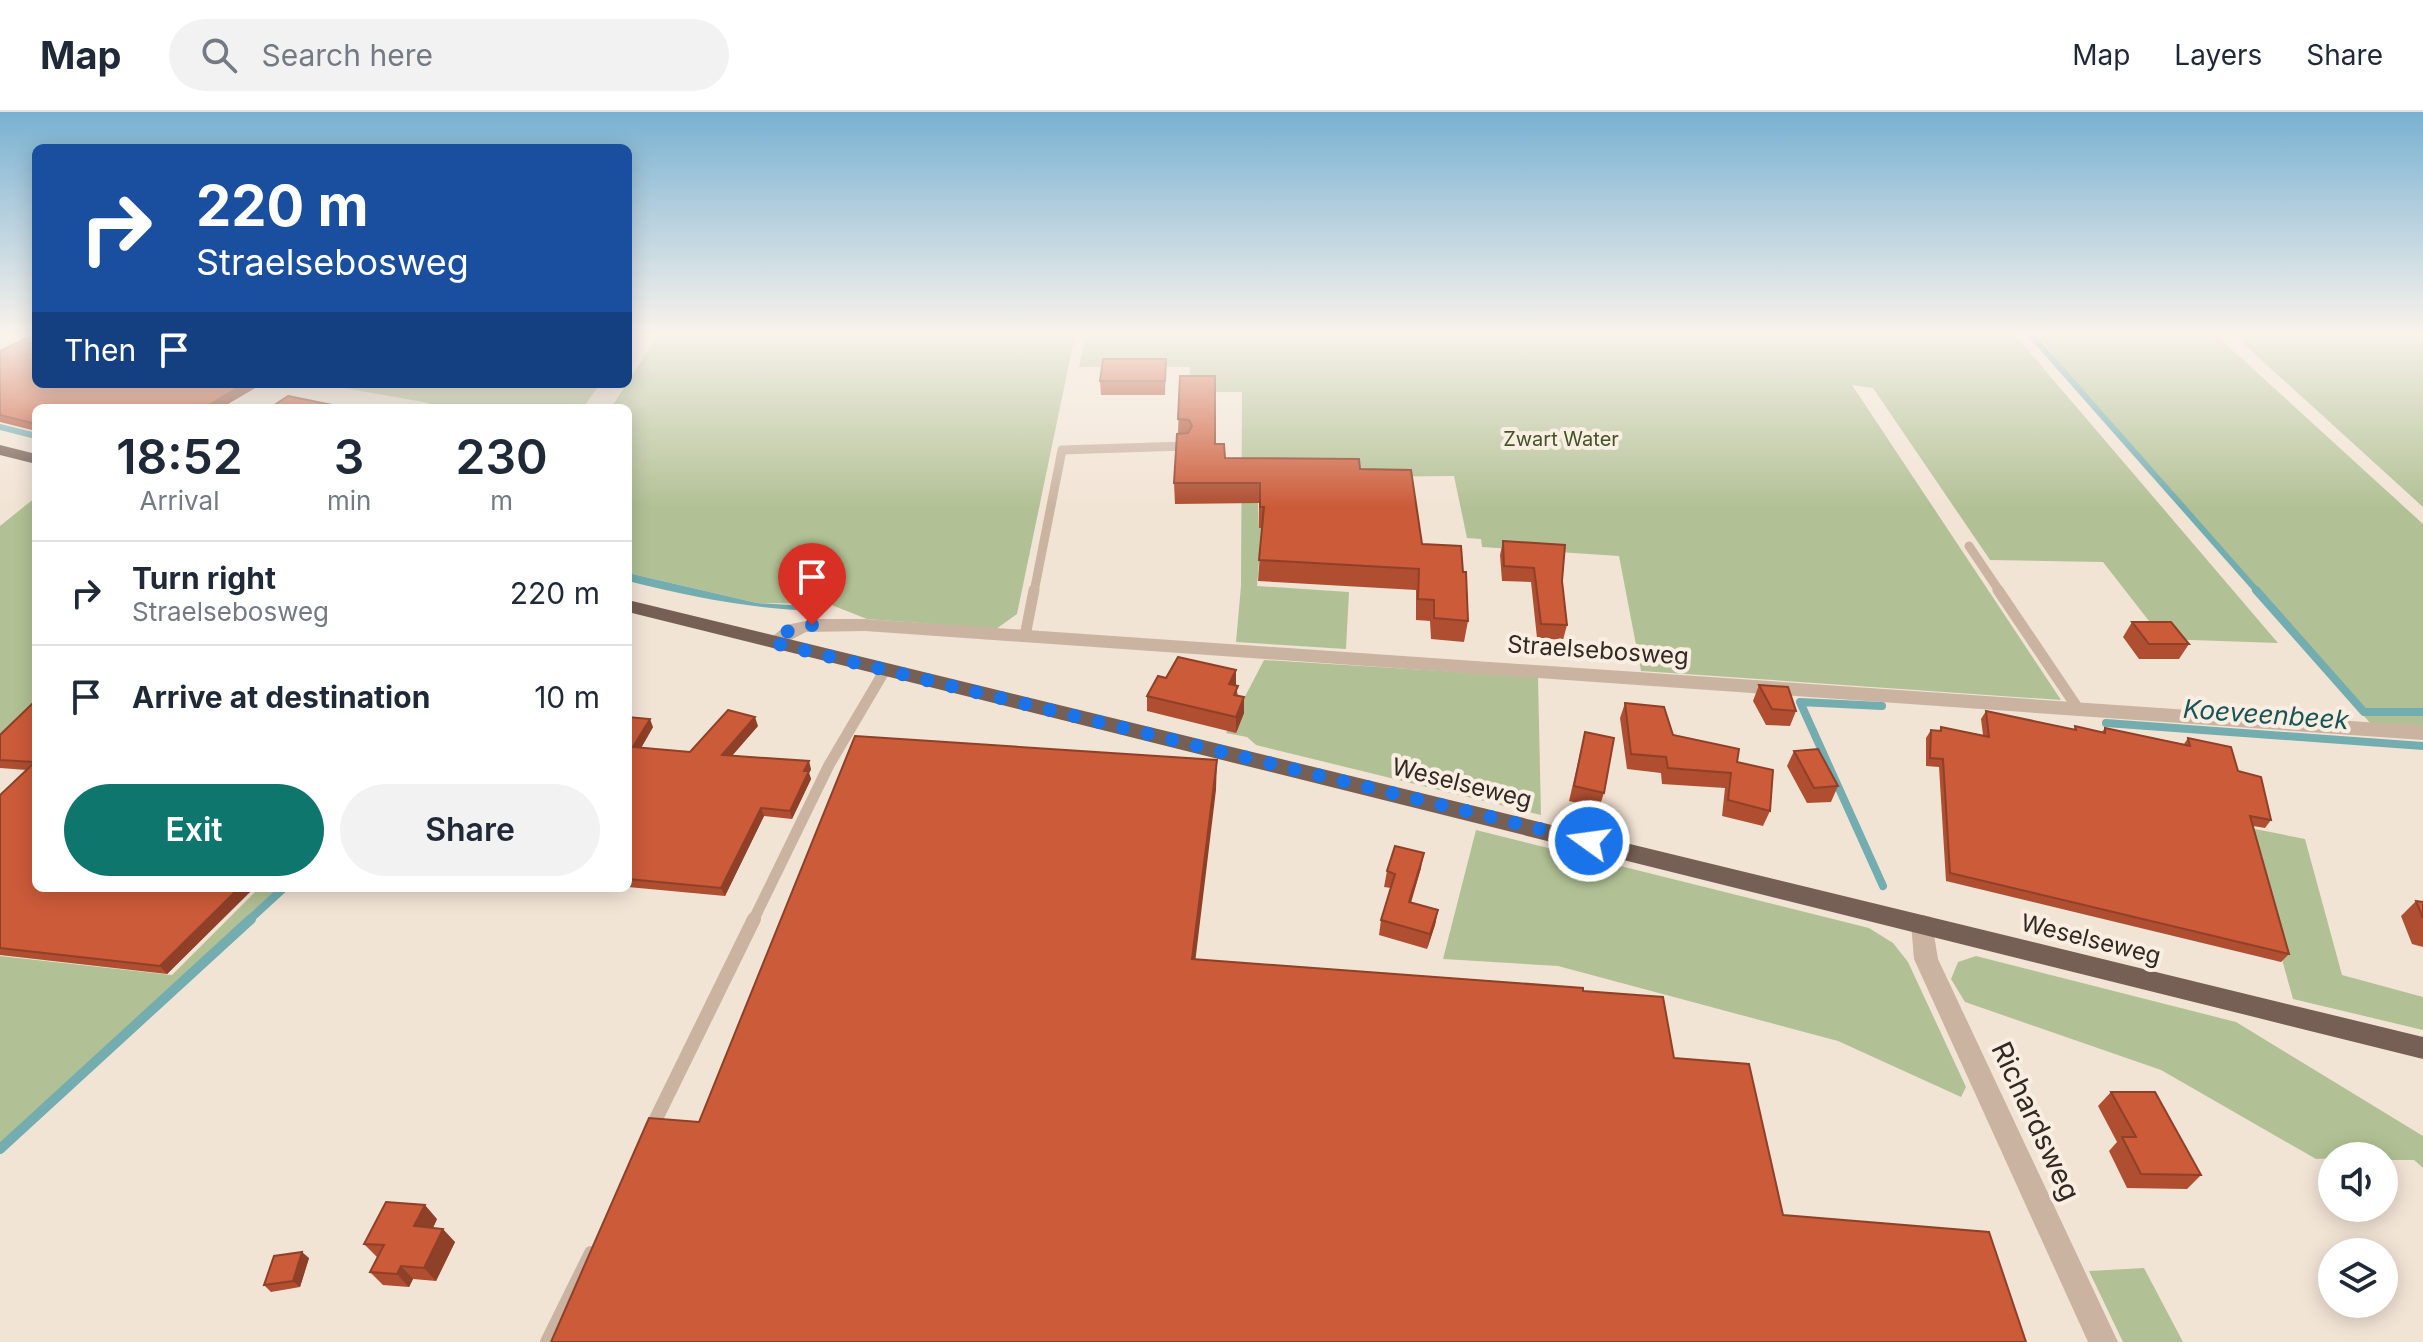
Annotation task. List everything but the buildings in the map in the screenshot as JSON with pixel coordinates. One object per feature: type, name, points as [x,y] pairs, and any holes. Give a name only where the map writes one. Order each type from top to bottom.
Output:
[{"type":"main road","points":[[0,450],[32,458]]},
{"type":"main road","name":"Weselseweg","points":[[632,607],[2423,1048]]},
{"type":"street","name":"Straelsebosweg","points":[[774,643],[782,633],[812,625],[1025,636],[2423,733]]},
{"type":"street","name":"Richardsweg","points":[[1923,924],[1926,959],[2103,1342]]},
{"type":"lane","points":[[1025,636],[1062,450],[1185,446]]},
{"type":"lane","points":[[1969,546],[2079,710]]},
{"type":"lane","points":[[644,1145],[829,765],[885,670]]},
{"type":"lane","points":[[547,1342],[595,1244]]},
{"type":"green space","points":[[369,392],[594,392],[586,404],[429,403]]},
{"type":"green space","points":[[621,392],[1063,392],[1017,614],[996,629],[867,619],[829,604],[757,603],[632,574],[632,404],[614,404]]},
{"type":"green space","name":"Zwart Water","points":[[1242,392],[1857,392],[2061,700],[1641,671],[1619,556],[1482,547],[1481,539],[1467,538],[1454,476],[1257,478],[1259,527],[1262,528],[1257,586],[1349,592],[1346,649],[1236,642],[1241,586]]},
{"type":"green space","points":[[1876,392],[2064,392],[2278,643],[2163,639],[2103,562],[1990,560]]},
{"type":"green space","points":[[2279,392],[2423,524],[2423,727],[2370,723],[2081,394]]},
{"type":"green space","points":[[2297,392],[2423,392],[2423,507]]},
{"type":"green space","points":[[32,500],[32,718],[0,750],[0,526]]},
{"type":"green space","points":[[1264,660],[1538,677],[1541,815],[1256,745],[1247,737],[1226,733]]},
{"type":"green space","points":[[2245,827],[2305,839],[2342,975],[2423,997],[2423,1030],[2293,999]]},
{"type":"green space","points":[[1476,830],[1869,928],[1893,943],[1908,962],[1966,1087],[1961,1097],[1838,1041],[1558,966],[1443,959]]},
{"type":"green space","points":[[255,892],[280,892],[0,1145],[0,956],[172,975]]},
{"type":"green space","points":[[1976,956],[2236,1022],[2423,1136],[2423,1168],[2414,1160],[2398,1160],[2398,1142],[2318,1142],[2316,1159],[2161,1070],[1965,1002],[1951,979],[1958,962]]},
{"type":"green space","points":[[2144,1268],[2183,1342],[2123,1342],[2089,1271]]},
{"type":"water","points":[[632,574],[757,603],[823,607],[822,611],[773,608],[632,582]]},
{"type":"waterway","points":[[2082,392],[2258,592]]},
{"type":"waterway","points":[[0,427],[32,435]]},
{"type":"waterway","points":[[2256,590],[2364,712],[2423,712]]},
{"type":"waterway","name":"Koeveenbeek","points":[[1882,706],[1800,702],[1883,886]]},
{"type":"waterway","name":"Koeveenbeek","points":[[2106,723],[2423,746]]},
{"type":"waterway","points":[[248,921],[280,892]]},
{"type":"waterway","points":[[0,1149],[251,919]]},
{"type":"route","points":[[812,625],[782,633],[774,643],[1589,841]]}]
